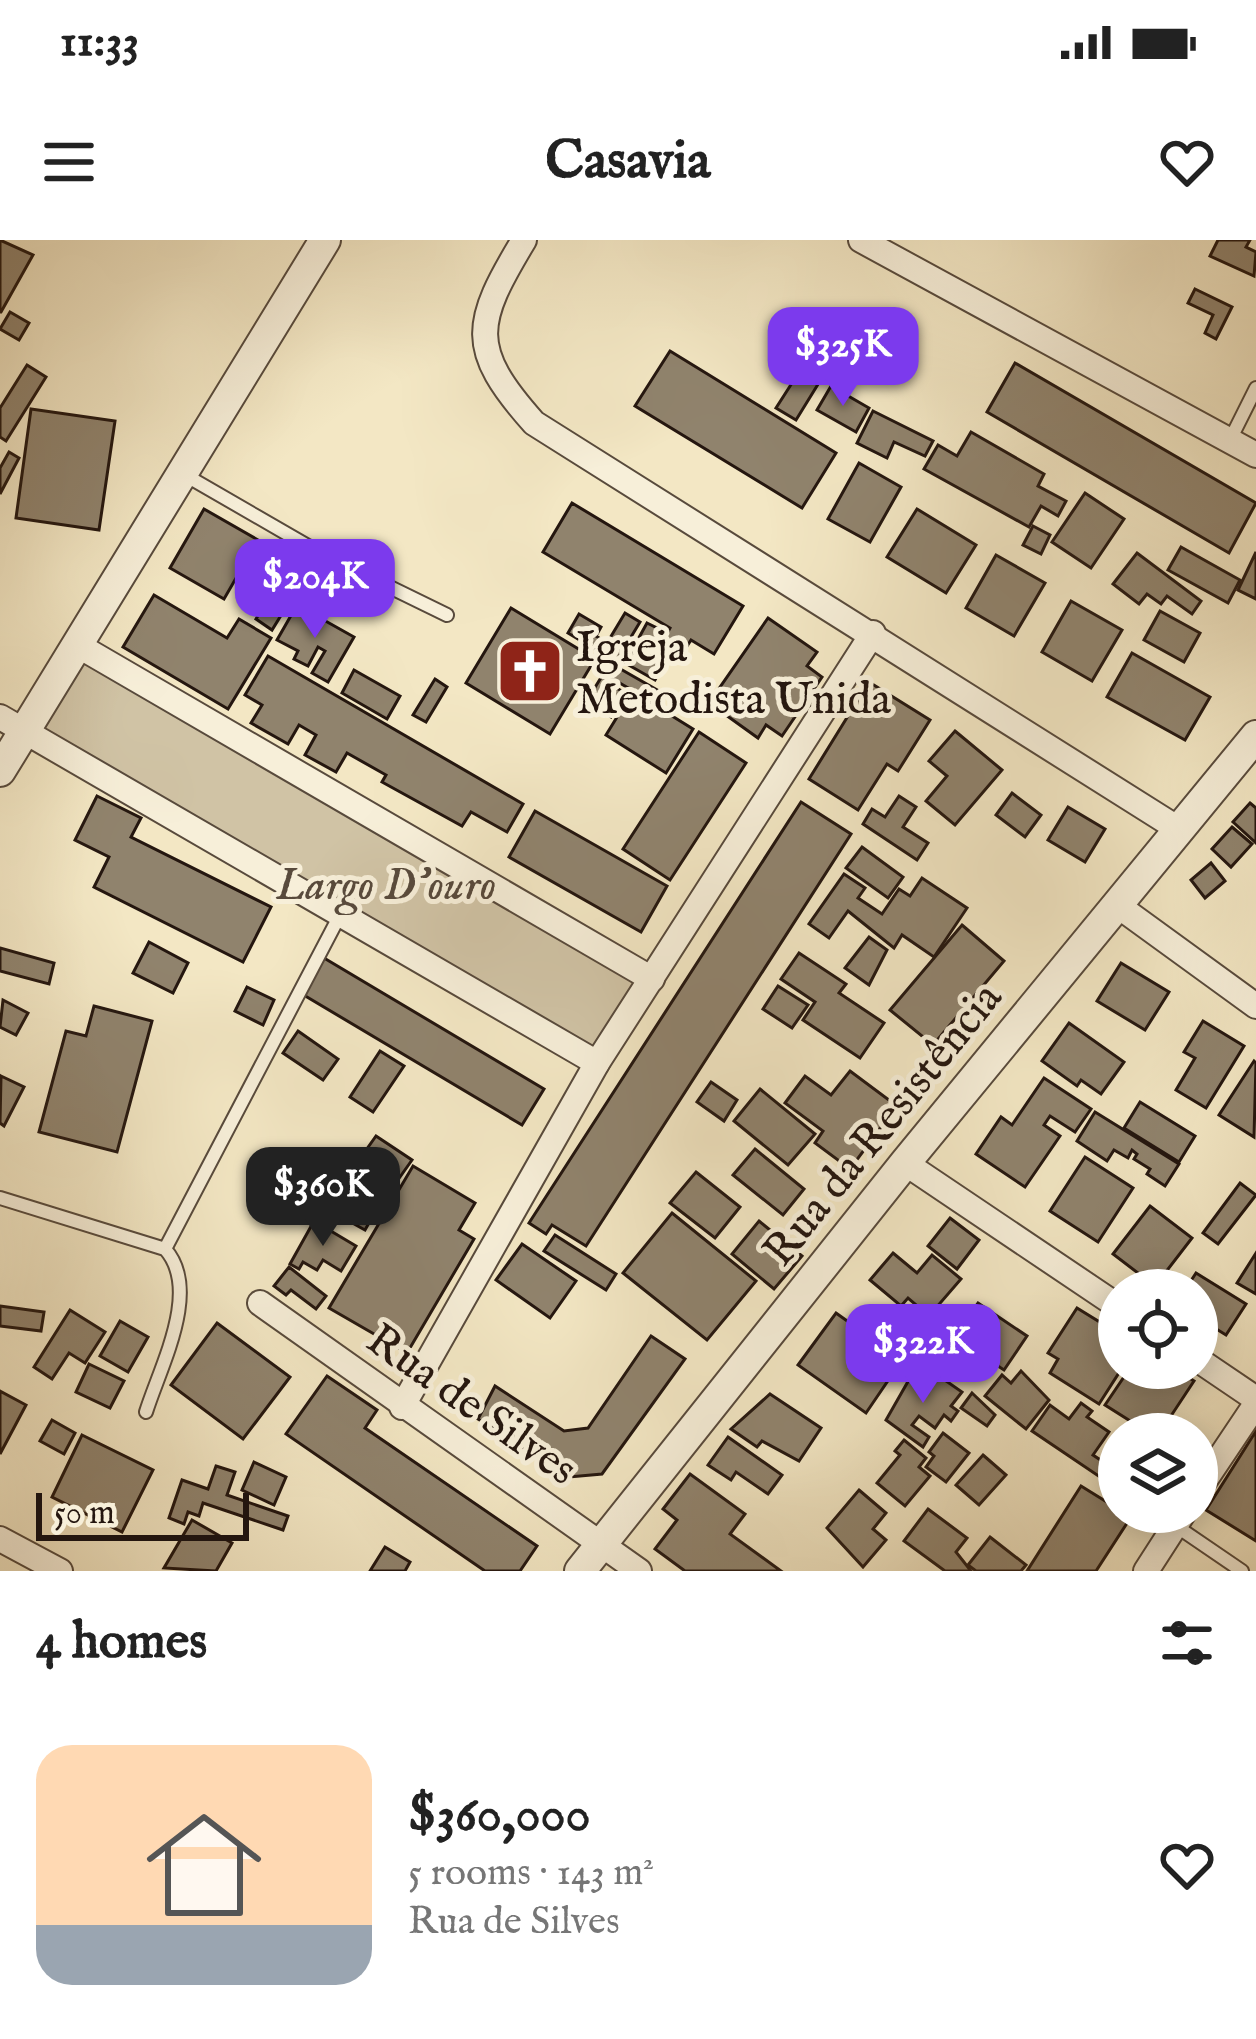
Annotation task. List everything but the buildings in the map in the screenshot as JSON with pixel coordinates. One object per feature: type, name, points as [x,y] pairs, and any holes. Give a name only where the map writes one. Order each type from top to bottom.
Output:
[{"type":"street","points":[[0,771],[12,723],[79,646],[325,240]]},
{"type":"street","points":[[524,240],[498,284],[486,320],[484,357],[499,385],[534,422],[1180,830]]},
{"type":"street","points":[[861,240],[1256,455]]},
{"type":"street","points":[[402,1407],[597,1064],[873,633]]},
{"type":"street","points":[[79,646],[652,979]]},
{"type":"street","points":[[12,723],[597,1064]]},
{"type":"street","name":"Rua da Resistência","points":[[580,1571],[904,1163],[1256,736]]},
{"type":"street","points":[[1117,905],[1256,1006]]},
{"type":"street","points":[[904,1163],[1098,1293]]},
{"type":"street","name":"Rua de Silves","points":[[260,1303],[639,1571]]},
{"type":"street","points":[[1218,1375],[1256,1402],[1218,1460]]},
{"type":"street","points":[[1146,1571],[1170,1533]]},
{"type":"street","points":[[0,1539],[60,1571]]},
{"type":"lane","points":[[1230,440],[1256,388]]},
{"type":"lane","points":[[184,475],[320,554],[447,615]]},
{"type":"lane","points":[[165,1250],[340,915]]},
{"type":"lane","points":[[0,1198],[165,1250],[173,1258],[182,1294],[146,1412]]},
{"type":"lane","points":[[1197,1533],[1242,1571]]},
{"type":"green space","name":"Largo D'ouro","points":[[79,646],[652,979],[597,1063],[25,729]]},
{"type":"place","name":"Igreja Metodista Unida","points":[[530,671]]}]
